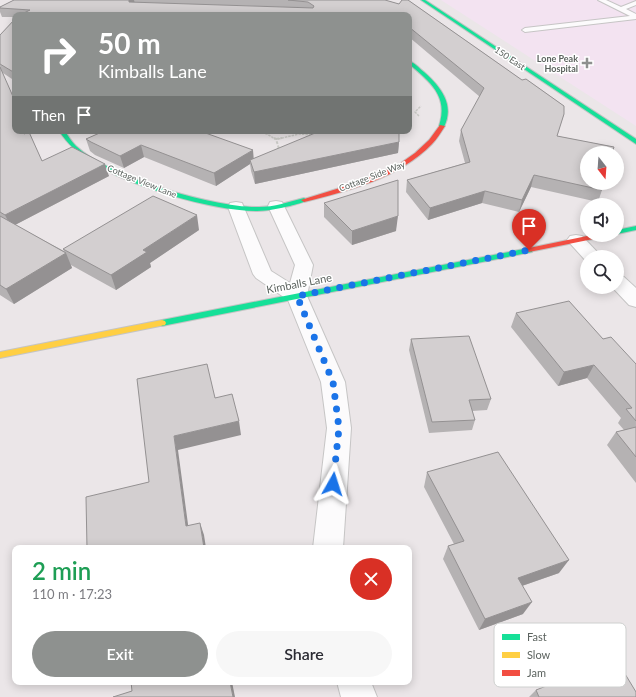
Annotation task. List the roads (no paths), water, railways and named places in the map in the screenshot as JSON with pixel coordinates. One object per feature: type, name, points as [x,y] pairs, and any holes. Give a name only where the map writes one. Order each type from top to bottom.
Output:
[{"type":"street","name":"150 East","points":[[423,0],[636,142]]},
{"type":"street","name":"Cottage Side Way","points":[[256,209],[276,206],[329,192],[382,174],[409,161],[431,141],[441,128],[446,116],[445,103],[433,84],[412,65]]},
{"type":"street","name":"Cottage View Lane","points":[[64,134],[74,148],[94,162],[166,193],[188,199],[256,209]]},
{"type":"street","points":[[276,206],[304,266],[297,296]]},
{"type":"street","points":[[236,207],[263,274],[297,296],[333,382],[339,428],[328,545]]},
{"type":"street","points":[[624,231],[636,228]]},
{"type":"street","name":"Kimballs Lane","points":[[0,356],[580,239]]},
{"type":"street","points":[[576,240],[586,250]]},
{"type":"street","points":[[624,288],[636,300]]},
{"type":"street","points":[[355,685],[359,697]]},
{"type":"lane","points":[[600,0],[636,16]]},
{"type":"lane","points":[[621,9],[636,3]]},
{"type":"lane","points":[[525,30],[636,16]]},
{"type":"place","name":"Lone Peak Hospital","points":[[587,63]]}]
